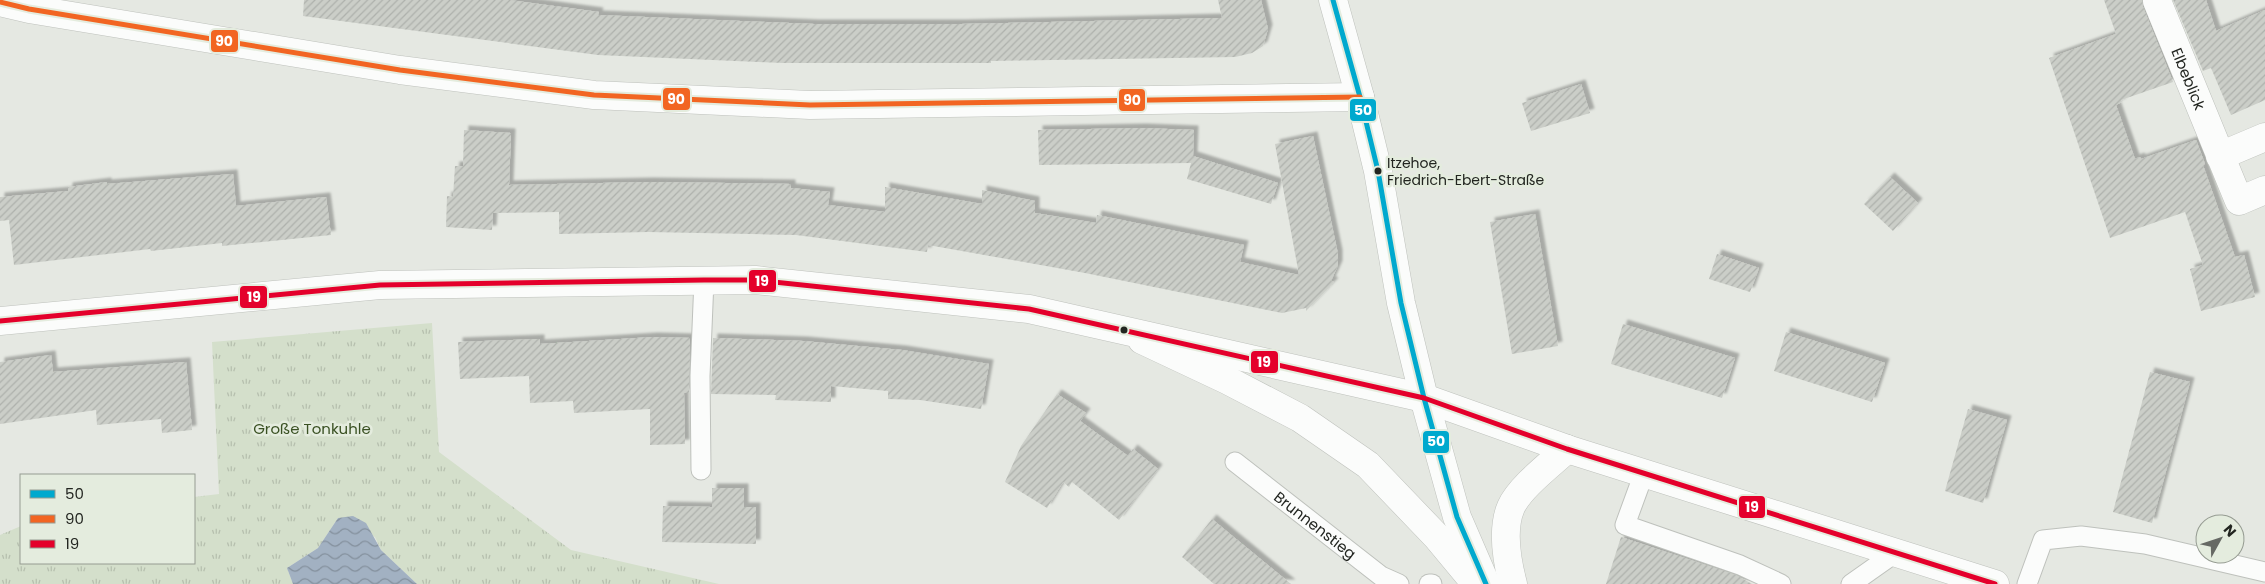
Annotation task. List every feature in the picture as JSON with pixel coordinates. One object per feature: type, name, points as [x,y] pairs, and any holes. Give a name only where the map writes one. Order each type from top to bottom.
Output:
[{"type":"main road","name":"Elbeblick","points":[[2157,0],[2239,201],[2265,190]]},
{"type":"main road","points":[[1336,1],[1378,171],[1401,303],[1424,398],[1457,517],[1486,584]]},
{"type":"main road","points":[[0,2],[29,9],[400,70],[594,95],[810,105],[1360,97]]},
{"type":"main road","points":[[2220,156],[2265,138]]},
{"type":"main road","points":[[0,321],[380,285],[704,280],[755,280],[1029,309],[1424,398],[1567,449],[1995,584]]},
{"type":"main road","points":[[1118,329],[1227,380],[1300,418],[1368,465],[1437,537],[1476,584]]},
{"type":"main road","points":[[1513,584],[1507,552],[1508,516],[1512,506],[1523,491],[1567,449]]},
{"type":"lane","points":[[702,470],[700,376],[704,280]]},
{"type":"lane","name":"Brunnenstieg","points":[[1235,462],[1380,576],[1399,584]]},
{"type":"lane","points":[[1644,473],[1626,525],[1692,552],[1740,565],[1781,584]]},
{"type":"lane","points":[[2027,584],[2043,540],[2081,536],[2145,544],[2265,572]]},
{"type":"lane","points":[[1851,584],[1895,552]]},
{"type":"green space","name":"Große Tonkuhle","points":[[432,323],[439,452],[571,550],[719,584],[417,584],[381,550],[375,537],[338,518],[318,548],[287,568],[293,584],[0,584],[0,535],[20,526],[20,564],[195,564],[195,497],[219,494],[212,342]]},
{"type":"water","points":[[353,516],[366,523],[381,550],[417,584],[293,584],[287,568],[318,548],[338,518]]},
{"type":"building","points":[[304,0],[509,0],[599,12],[598,15],[814,24],[961,24],[1222,18],[1218,0],[1261,0],[1268,29],[1263,46],[1252,53],[1235,57],[991,61],[991,63],[783,63],[598,55],[303,16]]},
{"type":"building","points":[[2104,0],[2142,0],[2143,7],[2173,82],[2121,100],[2122,102],[2116,105],[2135,159],[2140,157],[2141,159],[2196,140],[2235,257],[2244,255],[2255,297],[2201,311],[2190,269],[2203,265],[2185,212],[2110,238],[2049,58],[2116,34]]},
{"type":"building","points":[[2173,0],[2206,0],[2216,31],[2265,10],[2265,100],[2231,115],[2211,68],[2203,71]]},
{"type":"building","points":[[1581,84],[1590,113],[1531,131],[1522,103]]},
{"type":"building","points":[[1142,128],[1194,130],[1193,156],[1278,183],[1271,204],[1187,179],[1191,163],[1039,165],[1038,130]]},
{"type":"building","points":[[464,130],[511,133],[509,185],[649,182],[791,184],[791,188],[830,192],[828,205],[885,212],[885,187],[982,204],[982,190],[1035,201],[1035,213],[1096,223],[1097,215],[1244,245],[1240,262],[1299,275],[1275,144],[1313,136],[1338,254],[1338,265],[1331,281],[1334,282],[1306,311],[1306,308],[1282,313],[1085,273],[928,245],[927,252],[796,235],[648,232],[559,234],[559,212],[493,213],[492,230],[446,227],[447,196],[453,197],[455,166],[463,166]]},
{"type":"building","points":[[233,174],[236,206],[326,197],[331,235],[222,246],[222,243],[151,251],[150,249],[14,265],[9,220],[0,221],[0,197],[68,191],[68,187],[107,182],[107,184]]},
{"type":"building","points":[[1890,177],[1918,203],[1893,231],[1864,204]]},
{"type":"building","points":[[1535,214],[1558,346],[1512,354],[1490,222]]},
{"type":"building","points":[[1717,254],[1759,268],[1750,292],[1709,279]]},
{"type":"building","points":[[1623,324],[1735,358],[1722,398],[1611,364]]},
{"type":"building","points":[[1786,332],[1885,363],[1872,402],[1774,371]]},
{"type":"building","points":[[653,337],[690,338],[689,393],[684,393],[685,444],[650,445],[650,409],[574,413],[573,401],[530,403],[529,376],[460,379],[458,342],[540,339],[540,344]]},
{"type":"building","points":[[713,338],[803,341],[902,350],[989,364],[981,409],[920,400],[888,399],[888,391],[831,386],[831,402],[775,400],[776,395],[711,394]]},
{"type":"building","points":[[51,355],[53,372],[186,362],[192,430],[162,433],[161,419],[97,425],[96,410],[0,424],[0,362]]},
{"type":"building","points":[[2150,372],[2190,382],[2152,523],[2113,512]]},
{"type":"building","points":[[1057,394],[1086,413],[1080,421],[1128,456],[1133,449],[1158,469],[1119,520],[1072,482],[1069,487],[1063,482],[1047,508],[1005,482],[1021,446]]},
{"type":"building","points":[[1968,409],[2007,420],[1983,503],[1945,491]]},
{"type":"building","points":[[712,488],[744,488],[744,507],[756,507],[756,544],[662,542],[663,506],[712,507]]},
{"type":"building","points":[[1212,519],[1291,584],[1214,584],[1182,557]]},
{"type":"building","points":[[1621,537],[1736,575],[1752,584],[1606,584]]},
{"type":"transit line","name":"50","points":[[1333,0],[1378,171],[1401,303],[1424,398],[1457,517],[1486,584]]},
{"type":"transit line","name":"90","points":[[0,2],[29,9],[400,70],[594,95],[810,105],[1360,97]]},
{"type":"transit line","name":"19","points":[[0,321],[380,285],[704,280],[755,280],[1029,309],[1424,398],[1567,449],[1995,584]]},
{"type":"place","name":"Itzehoe, Friedrich-Ebert-Straße","points":[[1378,171]]}]
